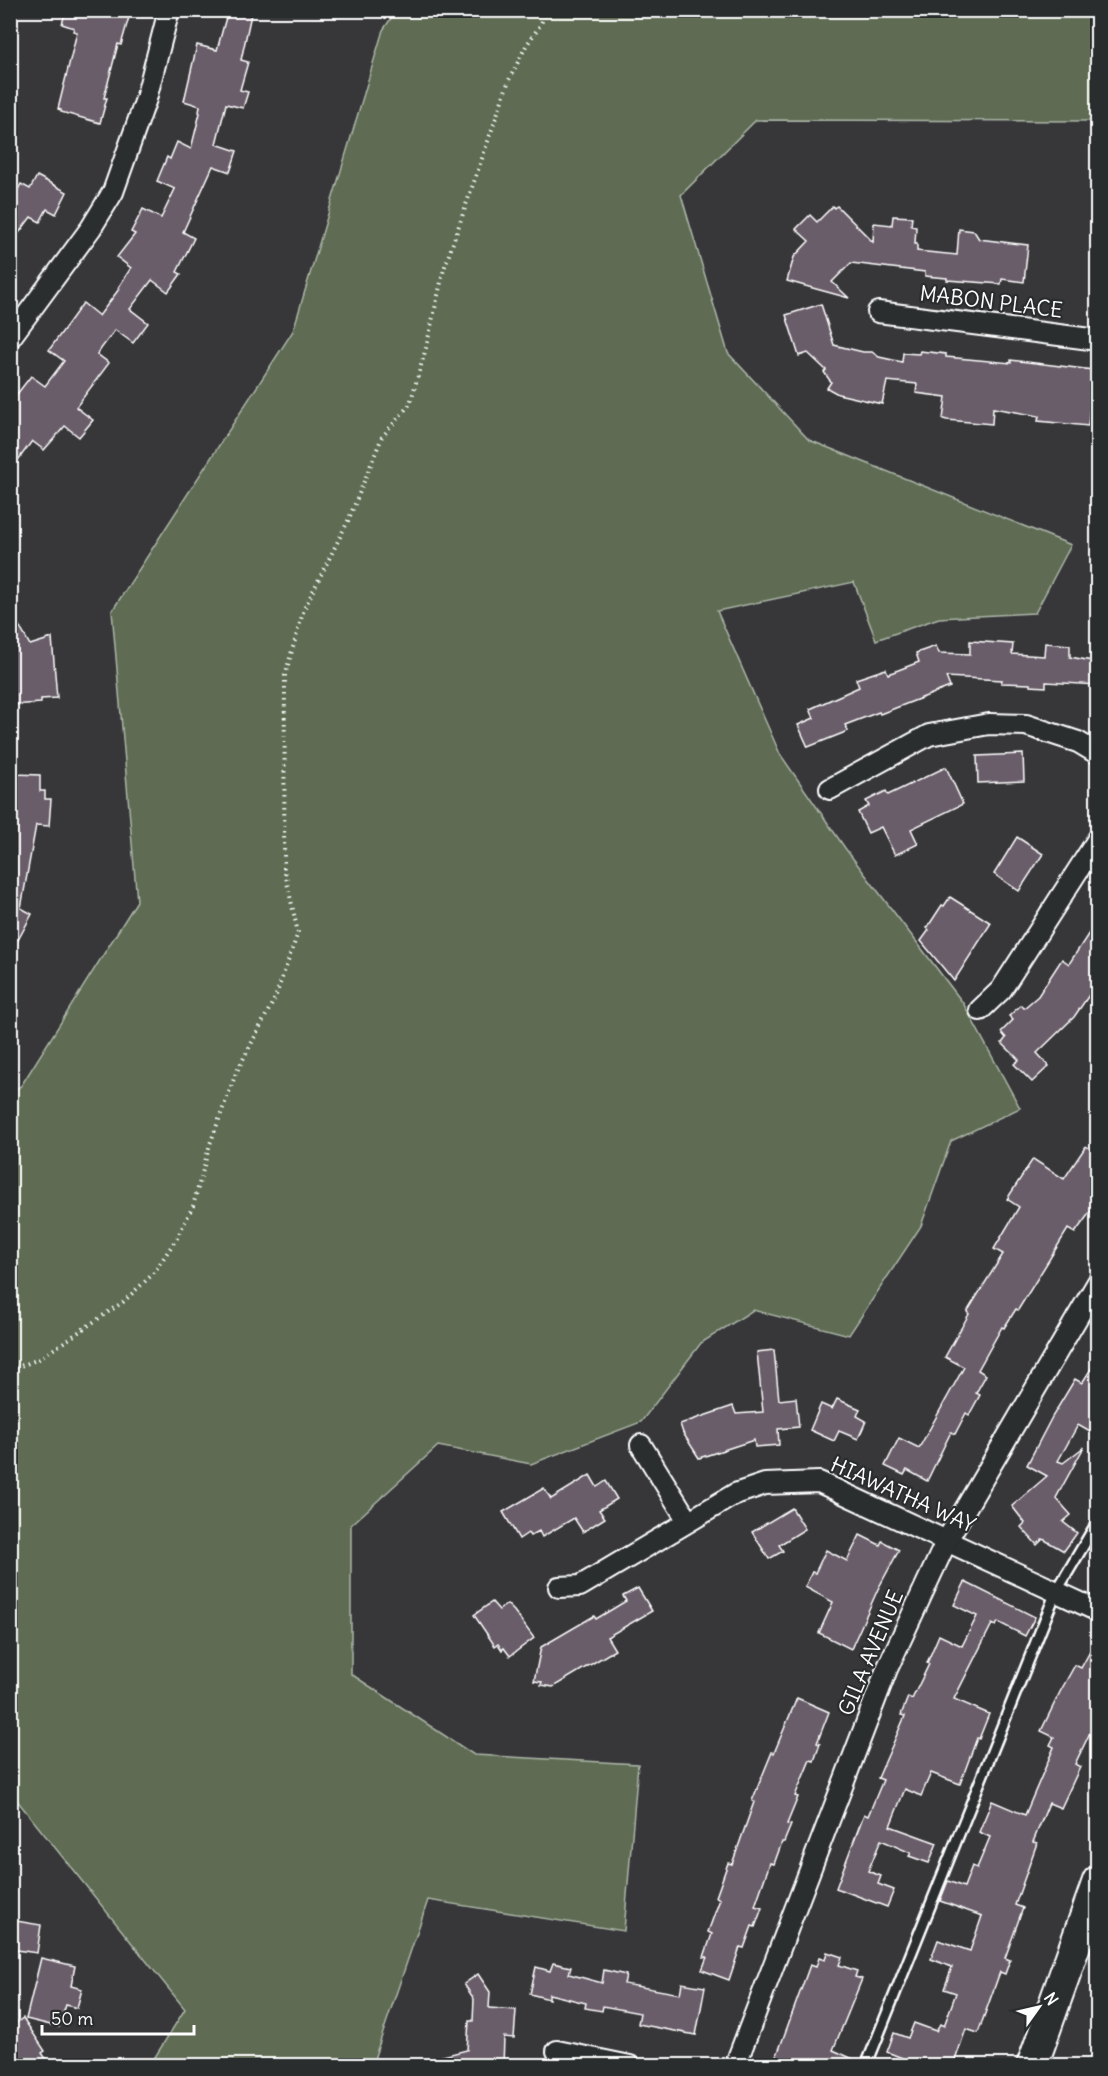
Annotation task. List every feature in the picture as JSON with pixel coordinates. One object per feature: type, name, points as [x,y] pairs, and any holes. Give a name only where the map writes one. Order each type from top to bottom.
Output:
[{"type":"main road","points":[[1032,2066],[1098,1881]]},
{"type":"street","points":[[10,338],[91,228],[113,192],[146,99],[169,10]]},
{"type":"street","name":"MABON PLACE","points":[[878,312],[1098,340]]},
{"type":"street","points":[[830,789],[929,735],[989,724],[1026,725],[1078,742],[1098,754]]},
{"type":"street","points":[[980,1010],[1001,990],[1098,839]]},
{"type":"street","name":"GILA AVENUE","points":[[735,2066],[887,1669],[947,1540],[1098,1282]]},
{"type":"street","points":[[641,1445],[688,1521]]},
{"type":"street","name":"HIAWATHA WAY","points":[[559,1587],[580,1586],[735,1494],[765,1484],[819,1482],[1098,1611]]},
{"type":"street","points":[[557,2051],[630,2066]]},
{"type":"lane","points":[[866,2066],[1056,1592],[1098,1521]]},
{"type":"path","points":[[10,1370],[39,1359],[123,1302],[153,1274],[177,1238],[193,1206],[210,1144],[236,1073],[276,998],[298,933],[284,868],[285,675],[304,609],[348,521],[382,437],[410,404],[426,348],[444,269],[509,80],[526,46],[542,24],[546,10]]},
{"type":"green space","points":[[396,11],[1097,11],[1097,121],[756,120],[681,195],[728,353],[809,440],[1071,545],[1035,613],[939,618],[876,640],[854,582],[717,611],[780,754],[845,848],[963,1003],[1020,1108],[951,1141],[921,1226],[849,1335],[753,1310],[701,1343],[641,1422],[531,1464],[438,1446],[351,1525],[351,1674],[474,1755],[638,1764],[624,1931],[428,1900],[372,2065],[150,2065],[185,2009],[11,1793],[11,1092],[21,1086],[137,901],[112,611],[293,331],[383,30]]},
{"type":"building","points":[[66,10],[131,10],[121,45],[118,44],[100,123],[61,112],[58,109],[77,32],[73,31],[74,28],[62,24]]},
{"type":"building","points":[[228,10],[252,10],[241,60],[248,62],[240,90],[248,92],[243,108],[226,104],[216,144],[237,151],[230,172],[213,166],[183,232],[194,238],[177,272],[181,274],[168,292],[152,280],[130,309],[148,323],[133,343],[115,330],[97,354],[109,363],[76,407],[93,420],[79,437],[65,426],[44,450],[32,441],[10,471],[10,403],[31,376],[45,386],[64,361],[49,350],[83,303],[99,316],[119,289],[131,268],[117,257],[135,234],[131,232],[143,209],[161,218],[175,189],[157,181],[167,157],[170,159],[177,142],[191,149],[200,113],[200,106],[184,101],[197,45],[217,50]]},
{"type":"building","points":[[37,176],[67,192],[56,214],[47,209],[40,222],[31,217],[10,245],[10,204],[21,184],[30,189]]},
{"type":"building","points":[[833,206],[834,208],[837,206],[873,242],[874,223],[892,225],[893,216],[912,217],[911,226],[916,227],[917,251],[957,255],[959,229],[974,231],[979,239],[1028,245],[1024,282],[1002,279],[1001,284],[947,280],[947,278],[925,276],[925,272],[851,263],[832,282],[849,298],[787,281],[794,257],[809,241],[796,229],[810,215],[817,222]]},
{"type":"building","points":[[821,304],[834,345],[872,352],[879,357],[902,362],[903,353],[919,354],[920,351],[946,354],[946,357],[1011,363],[1011,360],[1093,370],[1093,374],[1098,374],[1098,398],[1091,397],[1088,426],[1038,421],[1039,416],[993,408],[992,424],[947,420],[943,419],[946,397],[916,393],[917,384],[887,381],[882,404],[838,394],[827,388],[831,382],[824,372],[826,370],[808,353],[799,356],[786,315]]},
{"type":"building","points":[[10,610],[30,645],[52,638],[57,698],[41,699],[41,703],[10,705]]},
{"type":"building","points":[[970,641],[1013,644],[1012,654],[1044,656],[1045,643],[1070,645],[1070,657],[1098,662],[1098,685],[1046,682],[1046,687],[1001,683],[1002,680],[946,677],[950,687],[845,725],[848,731],[808,747],[798,725],[814,718],[810,709],[859,687],[856,679],[886,669],[888,674],[919,662],[916,653],[936,646],[939,653],[970,654]]},
{"type":"building","points":[[1023,754],[1024,781],[978,783],[977,756]]},
{"type":"building","points":[[946,767],[963,804],[911,829],[918,844],[895,855],[881,827],[868,833],[858,812],[869,806],[866,801],[886,791],[888,795]]},
{"type":"building","points":[[15,774],[40,775],[40,791],[45,791],[45,799],[51,799],[49,826],[36,825],[21,908],[32,914],[10,955],[10,796],[14,796]]},
{"type":"building","points":[[1017,837],[1043,854],[1019,891],[994,874]]},
{"type":"building","points":[[950,897],[991,923],[954,981],[921,941],[942,905],[944,906]]},
{"type":"building","points":[[1098,919],[1098,982],[1074,1017],[1037,1053],[1049,1066],[1032,1082],[1014,1064],[1019,1060],[1002,1043],[1006,1038],[1001,1032],[1013,1020],[1009,1016],[1021,1005],[1024,1008],[1038,996],[1062,959],[1069,964]]},
{"type":"building","points":[[1086,1146],[1098,1154],[1098,1201],[1075,1233],[1068,1229],[1018,1310],[1016,1309],[1004,1328],[1002,1327],[978,1370],[986,1375],[976,1393],[980,1395],[969,1415],[966,1413],[955,1434],[951,1432],[927,1481],[907,1470],[904,1475],[885,1466],[899,1438],[919,1448],[964,1367],[945,1357],[969,1314],[967,1312],[1003,1254],[994,1249],[1019,1207],[1007,1199],[1033,1159],[1064,1179]]},
{"type":"building","points":[[774,1350],[779,1400],[796,1398],[799,1427],[778,1429],[779,1445],[755,1447],[754,1440],[699,1458],[680,1424],[733,1406],[736,1414],[763,1412],[757,1352]]},
{"type":"building","points":[[1098,1358],[1098,1420],[1090,1432],[1078,1425],[1058,1461],[1063,1463],[1084,1447],[1056,1498],[1071,1515],[1063,1522],[1077,1533],[1064,1551],[1043,1539],[1037,1545],[1021,1527],[1025,1523],[1012,1506],[1047,1476],[1027,1465],[1075,1379],[1082,1383]]},
{"type":"building","points":[[837,1399],[860,1409],[857,1416],[866,1421],[858,1439],[839,1431],[834,1441],[810,1430],[821,1404],[832,1409]]},
{"type":"building","points":[[590,1475],[597,1487],[606,1481],[617,1499],[599,1510],[605,1518],[583,1532],[574,1518],[542,1537],[539,1531],[530,1536],[528,1533],[519,1539],[503,1512],[544,1488],[551,1499]]},
{"type":"building","points":[[792,1508],[805,1529],[779,1545],[783,1551],[769,1559],[752,1532]]},
{"type":"building","points":[[860,1535],[880,1545],[882,1541],[899,1550],[878,1589],[851,1649],[819,1633],[833,1602],[805,1587],[826,1550],[847,1561]]},
{"type":"building","points":[[965,1582],[1035,1617],[1025,1636],[998,1622],[996,1626],[992,1624],[954,1699],[989,1714],[979,1739],[977,1738],[960,1784],[931,1773],[921,1796],[905,1789],[890,1826],[937,1843],[929,1863],[909,1856],[911,1853],[881,1840],[868,1871],[881,1876],[878,1884],[894,1890],[887,1907],[836,1888],[864,1814],[868,1816],[883,1780],[878,1778],[905,1716],[901,1715],[908,1697],[912,1699],[929,1664],[927,1663],[939,1635],[962,1646],[977,1616],[954,1605]]},
{"type":"building","points":[[638,1588],[652,1611],[607,1637],[615,1650],[553,1687],[534,1681],[541,1647],[594,1616],[596,1619],[626,1601],[623,1596]]},
{"type":"building","points":[[492,1602],[499,1610],[507,1604],[534,1638],[510,1656],[498,1644],[495,1646],[474,1615]]},
{"type":"building","points":[[1098,1637],[1098,1716],[1075,1764],[1080,1767],[1061,1808],[1049,1803],[1033,1842],[1037,1843],[1015,1905],[1023,1908],[1005,1958],[1010,1960],[1005,1974],[1000,1972],[978,2033],[966,2029],[953,2066],[903,2066],[905,2059],[887,2052],[894,2033],[908,2038],[914,2023],[936,2031],[940,2024],[944,2026],[956,1993],[944,1989],[952,1967],[931,1959],[938,1940],[970,1951],[982,1916],[940,1901],[948,1881],[964,1887],[972,1866],[977,1868],[990,1837],[979,1832],[992,1801],[1025,1815],[1054,1747],[1050,1745],[1054,1737],[1041,1731],[1075,1665],[1081,1668]]},
{"type":"building","points":[[797,1698],[829,1712],[817,1743],[820,1744],[814,1761],[810,1760],[795,1796],[798,1797],[787,1824],[791,1825],[774,1864],[770,1863],[755,1906],[762,1908],[755,1927],[752,1926],[744,1948],[740,1947],[729,1980],[702,1970],[712,1934],[708,1932],[720,1899],[716,1897],[728,1863],[732,1864],[754,1802],[752,1801]]},
{"type":"building","points":[[10,1920],[41,1925],[37,1953],[10,1949]]},
{"type":"building","points":[[827,1952],[842,1957],[839,1965],[857,1971],[855,1977],[862,1979],[833,2050],[860,2062],[859,2066],[773,2066],[810,1965],[816,1967],[819,1958],[825,1960]]},
{"type":"building","points":[[41,1958],[75,1966],[71,1986],[82,1989],[77,2008],[66,2005],[59,2027],[26,2019]]},
{"type":"building","points":[[553,1963],[571,1967],[569,1974],[602,1983],[604,1970],[626,1975],[624,1984],[680,1994],[682,1983],[705,1987],[696,2035],[638,2024],[640,2013],[603,2006],[602,2011],[585,2008],[586,2003],[549,1994],[549,1999],[530,1994],[536,1967],[550,1971]]},
{"type":"building","points":[[478,1974],[490,1992],[489,2008],[516,2010],[514,2038],[504,2037],[503,2066],[428,2066],[427,2060],[467,2050],[469,2021],[473,2021],[474,1999],[464,1984]]},
{"type":"building","points":[[23,2018],[45,2051],[42,2053],[51,2066],[10,2066],[10,2027]]}]
